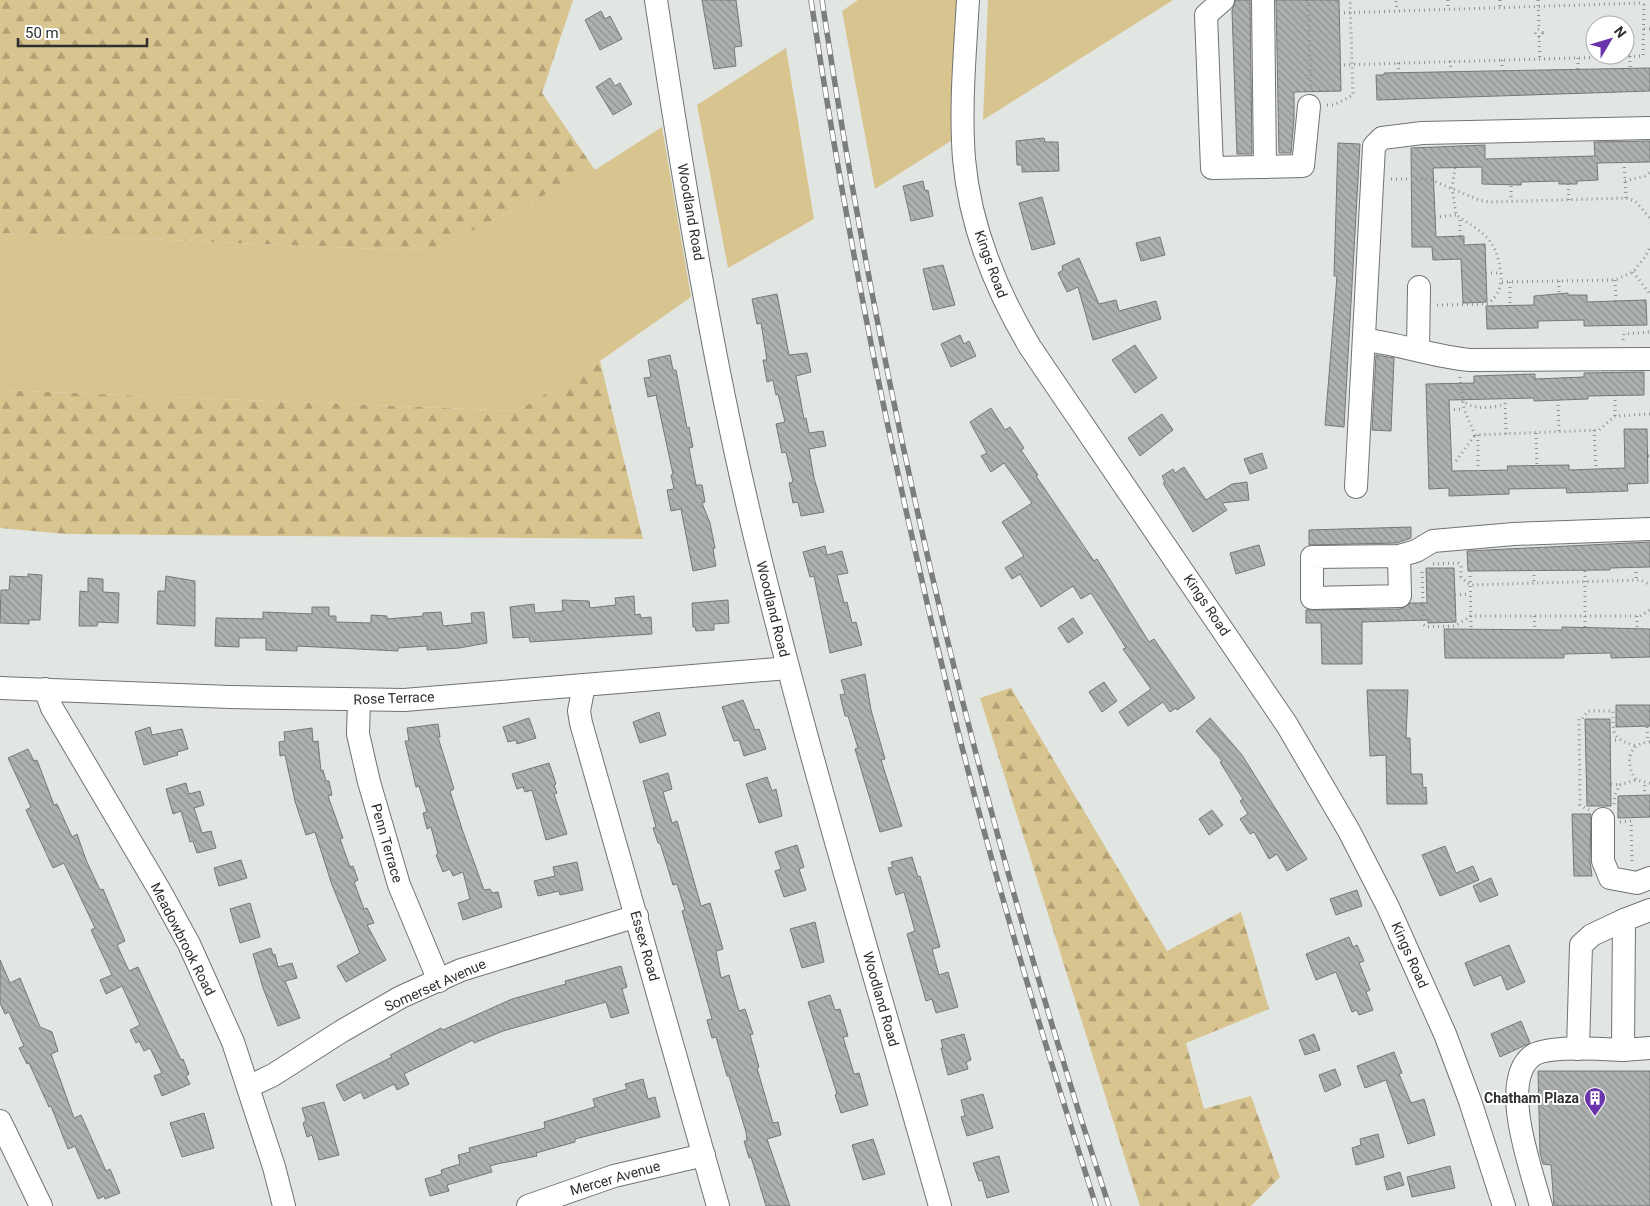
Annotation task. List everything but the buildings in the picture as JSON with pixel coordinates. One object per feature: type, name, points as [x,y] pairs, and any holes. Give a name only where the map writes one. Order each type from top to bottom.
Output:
[{"type":"street","name":"Woodland Road","points":[[656,0],[675,125],[708,307],[754,530],[788,668],[940,1206]]},
{"type":"street","name":"Kings Road","points":[[968,0],[962,113],[964,160],[969,195],[981,241],[997,285],[1030,348],[1287,726],[1349,831],[1388,907],[1445,1034],[1470,1101],[1504,1206]]},
{"type":"street","points":[[1223,0],[1206,15],[1212,168],[1303,166],[1309,106]]},
{"type":"street","points":[[1263,0],[1265,167]]},
{"type":"street","points":[[1356,487],[1374,146],[1382,138],[1422,133],[1650,128]]},
{"type":"street","points":[[1418,350],[1419,297]]},
{"type":"street","points":[[1365,340],[1392,343],[1443,358],[1650,359]]},
{"type":"street","points":[[1399,556],[1400,596],[1312,598],[1312,557],[1399,556],[1416,551],[1433,541],[1514,534],[1650,529]]},
{"type":"street","name":"Rose Terrace","points":[[0,688],[230,697],[404,700],[788,668]]},
{"type":"street","name":"Essex Road","points":[[584,685],[579,711],[580,722],[637,916],[718,1206]]},
{"type":"street","name":"Meadowbrook Road","points":[[45,689],[52,708],[160,891],[189,944],[233,1042],[284,1206]]},
{"type":"street","name":"Penn Terrace","points":[[359,700],[358,734],[399,885],[439,981]]},
{"type":"street","points":[[1607,815],[1603,861],[1610,878],[1637,883],[1641,874]]},
{"type":"street","points":[[1578,1049],[1581,945],[1592,935],[1650,910]]},
{"type":"street","name":"Somerset Avenue","points":[[248,1086],[273,1075],[342,1031],[401,997],[461,970],[509,954],[601,929],[637,916]]},
{"type":"street","points":[[1623,1050],[1624,920]]},
{"type":"street","points":[[1541,1206],[1515,1106],[1518,1073],[1532,1055],[1565,1049],[1623,1050],[1650,1048]]},
{"type":"street","points":[[0,1121],[41,1206]]},
{"type":"street","name":"Mercer Avenue","points":[[528,1206],[614,1176],[704,1155]]},
{"type":"path","points":[[1308,0],[1312,97],[1309,106],[1334,105],[1353,95],[1350,0]]},
{"type":"path","points":[[1396,0],[1397,11]]},
{"type":"path","points":[[1448,0],[1448,10]]},
{"type":"path","points":[[1500,0],[1500,8]]},
{"type":"path","points":[[1538,0],[1539,29],[1542,33],[1539,36],[1540,59]]},
{"type":"path","points":[[1576,0],[1576,6]]},
{"type":"path","points":[[1339,13],[1642,3],[1644,5],[1644,54],[1635,55]]},
{"type":"path","points":[[1644,29],[1650,29]]},
{"type":"path","points":[[1578,58],[1578,70]]},
{"type":"path","points":[[1341,64],[1585,58]]},
{"type":"path","points":[[1502,60],[1502,70]]},
{"type":"path","points":[[1450,61],[1451,71]]},
{"type":"path","points":[[1398,63],[1399,72]]},
{"type":"path","points":[[1624,162],[1626,198]]},
{"type":"path","points":[[1455,168],[1452,188],[1456,215]]},
{"type":"path","points":[[1625,181],[1645,176],[1650,172]]},
{"type":"path","points":[[1373,178],[1429,179],[1479,200],[1626,198],[1635,201],[1650,218]]},
{"type":"path","points":[[1568,184],[1569,200]]},
{"type":"path","points":[[1511,186],[1511,201]]},
{"type":"path","points":[[1419,297],[1488,304],[1498,292],[1502,282],[1496,248],[1484,234],[1456,215],[1435,217]]},
{"type":"path","points":[[1460,218],[1460,236]]},
{"type":"path","points":[[1502,282],[1615,280],[1633,272],[1650,247]]},
{"type":"path","points":[[1633,272],[1650,294]]},
{"type":"path","points":[[1486,273],[1501,273]]},
{"type":"path","points":[[1615,280],[1616,301]]},
{"type":"path","points":[[1559,281],[1560,294]]},
{"type":"path","points":[[1510,282],[1510,305]]},
{"type":"path","points":[[1460,359],[1462,400],[1476,435],[1478,471]]},
{"type":"path","points":[[1615,396],[1615,416]]},
{"type":"path","points":[[1505,398],[1506,434]]},
{"type":"path","points":[[1462,400],[1469,406],[1475,407],[1505,404]]},
{"type":"path","points":[[1558,400],[1558,432]]},
{"type":"path","points":[[1450,410],[1464,409]]},
{"type":"path","points":[[1451,461],[1456,460],[1476,435],[1599,430],[1615,416],[1650,414]]},
{"type":"path","points":[[1594,430],[1596,469]]},
{"type":"path","points":[[1536,433],[1537,466]]},
{"type":"path","points":[[1431,564],[1458,563],[1461,565],[1461,577],[1470,585],[1636,580],[1648,582],[1650,585]]},
{"type":"path","points":[[1636,567],[1636,580]]},
{"type":"path","points":[[1534,570],[1534,583]]},
{"type":"path","points":[[1470,571],[1471,629]]},
{"type":"path","points":[[1585,571],[1586,627]]},
{"type":"path","points":[[1455,594],[1470,594]]},
{"type":"path","points":[[1423,606],[1424,624],[1427,627],[1455,626],[1471,616],[1637,616],[1647,614],[1650,610]]},
{"type":"path","points":[[1534,616],[1535,630]]},
{"type":"path","points":[[1637,616],[1637,629]]},
{"type":"path","points":[[1618,740],[1613,732],[1613,711],[1588,711],[1582,719],[1579,719],[1580,805],[1590,811],[1631,821],[1641,874]]},
{"type":"path","points":[[1648,726],[1649,742],[1640,742],[1635,746],[1629,761],[1630,772],[1636,780],[1650,783]]},
{"type":"path","points":[[1610,740],[1618,740],[1635,746]]},
{"type":"path","points":[[1611,784],[1620,785],[1636,780]]},
{"type":"path","points":[[1644,783],[1644,796]]},
{"type":"path","points":[[1607,815],[1620,785]]},
{"type":"green space","points":[[0,0],[573,0],[542,93],[595,170],[435,249],[402,250],[0,233]]},
{"type":"green space","points":[[858,0],[957,0],[951,141],[875,189],[842,11]]},
{"type":"green space","points":[[988,0],[1173,0],[983,120]]},
{"type":"green space","points":[[786,48],[814,219],[728,268],[697,105]]},
{"type":"green space","points":[[662,127],[691,297],[600,361],[517,411],[0,390],[0,233],[402,250],[435,249],[595,170]]},
{"type":"green space","points":[[600,361],[643,539],[66,534],[0,528],[0,390],[517,411]]},
{"type":"green space","points":[[1011,688],[1167,951],[1241,912],[1269,1009],[1186,1043],[1204,1109],[1251,1096],[1280,1177],[1251,1206],[1140,1206],[980,698]]},
{"type":"railway","points":[[811,0],[825,92],[875,365],[935,637],[972,787],[1005,908],[1096,1206]]},
{"type":"railway","points":[[822,0],[874,306],[940,609],[1018,909],[1062,1058],[1109,1206]]},
{"type":"place","name":"Chatham Plaza","points":[[1595,1117]]}]
